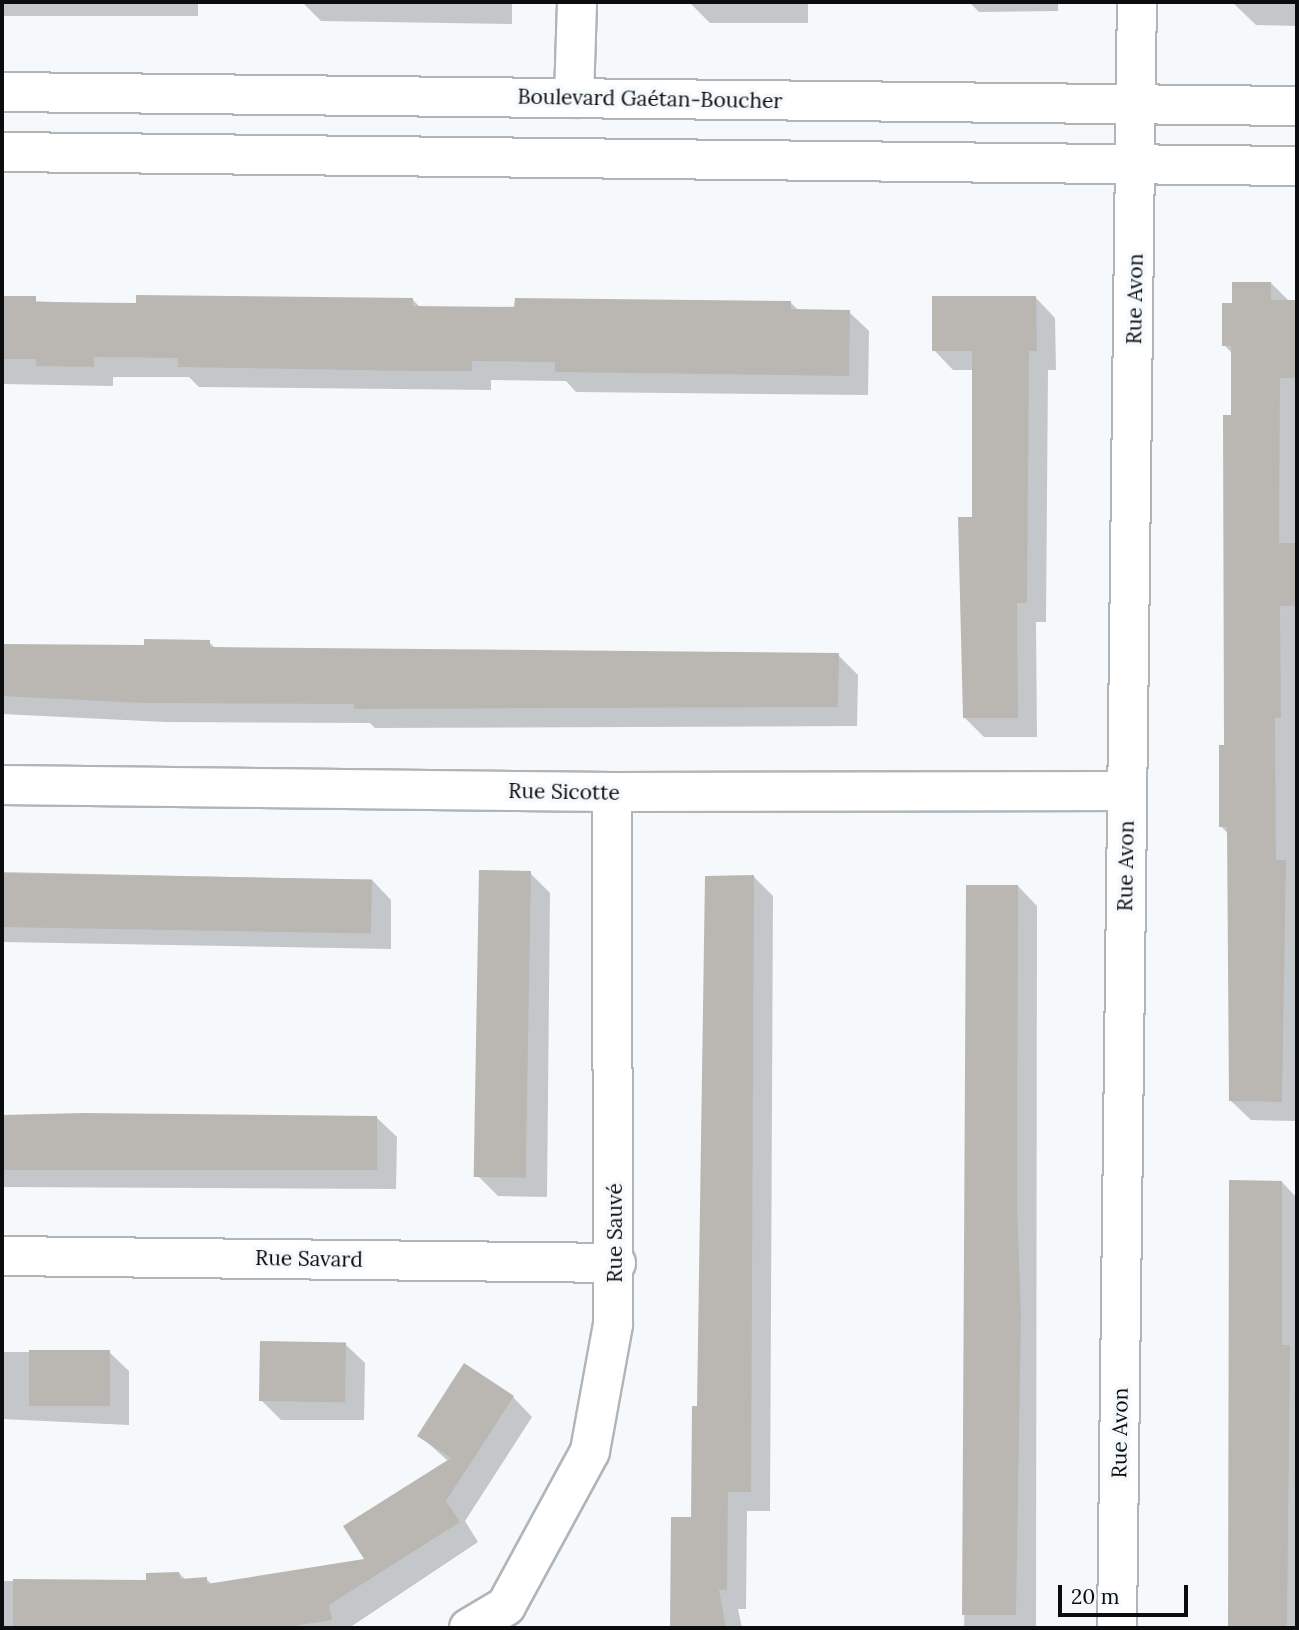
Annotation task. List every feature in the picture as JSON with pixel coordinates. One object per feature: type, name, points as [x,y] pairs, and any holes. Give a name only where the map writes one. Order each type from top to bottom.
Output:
[{"type":"street","points":[[574,98],[577,2]]},
{"type":"street","name":"Rue Avon","points":[[1117,1628],[1137,2]]},
{"type":"street","name":"Boulevard Gaétan-Boucher","points":[[2,92],[1297,106]]},
{"type":"street","points":[[2,152],[1297,166]]},
{"type":"street","name":"Rue Sicotte","points":[[2,785],[612,792],[1127,791]]},
{"type":"street","name":"Rue Sauvé","points":[[469,1628],[512,1617],[590,1451],[613,1325],[616,1263],[612,792]]},
{"type":"street","name":"Rue Savard","points":[[2,1256],[616,1263]]},
{"type":"building","points":[[1232,282],[1271,282],[1271,300],[1297,300],[1297,378],[1280,378],[1279,543],[1297,543],[1297,606],[1280,606],[1281,718],[1275,718],[1276,860],[1286,860],[1282,1102],[1229,1101],[1227,827],[1219,827],[1219,745],[1224,745],[1223,415],[1231,415],[1231,346],[1222,346],[1222,303],[1232,303]]},
{"type":"building","points":[[136,295],[413,298],[413,306],[514,307],[515,298],[791,301],[791,309],[850,310],[849,376],[555,372],[555,362],[472,361],[472,371],[413,371],[178,367],[178,358],[94,357],[94,367],[36,366],[36,359],[2,359],[2,296],[36,296],[36,302],[136,303]]},
{"type":"building","points":[[932,296],[1036,296],[1037,351],[1029,351],[1027,603],[1017,603],[1018,718],[963,718],[958,517],[972,517],[972,351],[932,351]]},
{"type":"building","points":[[144,639],[210,640],[210,647],[839,653],[838,707],[354,709],[354,704],[144,703],[2,696],[2,644],[144,645]]},
{"type":"building","points":[[479,870],[531,871],[526,1178],[474,1177]]},
{"type":"building","points":[[2,873],[372,879],[371,933],[2,927]]},
{"type":"building","points":[[754,875],[751,1492],[728,1492],[727,1590],[719,1590],[726,1628],[670,1628],[671,1517],[691,1517],[692,1406],[697,1406],[705,876]]},
{"type":"building","points":[[966,885],[1018,885],[1017,1205],[1021,1314],[1016,1615],[962,1615]]},
{"type":"building","points":[[83,1113],[377,1116],[377,1170],[2,1170],[2,1115]]},
{"type":"building","points":[[1229,1180],[1282,1181],[1282,1345],[1290,1345],[1287,1628],[1228,1628]]},
{"type":"building","points":[[260,1341],[346,1343],[345,1402],[259,1401]]},
{"type":"building","points":[[29,1350],[110,1350],[110,1406],[29,1406]]},
{"type":"building","points":[[464,1363],[514,1396],[446,1501],[460,1522],[329,1605],[332,1620],[281,1628],[13,1628],[13,1579],[146,1580],[146,1573],[179,1572],[180,1579],[207,1577],[207,1584],[364,1559],[343,1526],[451,1458],[417,1436]]}]
